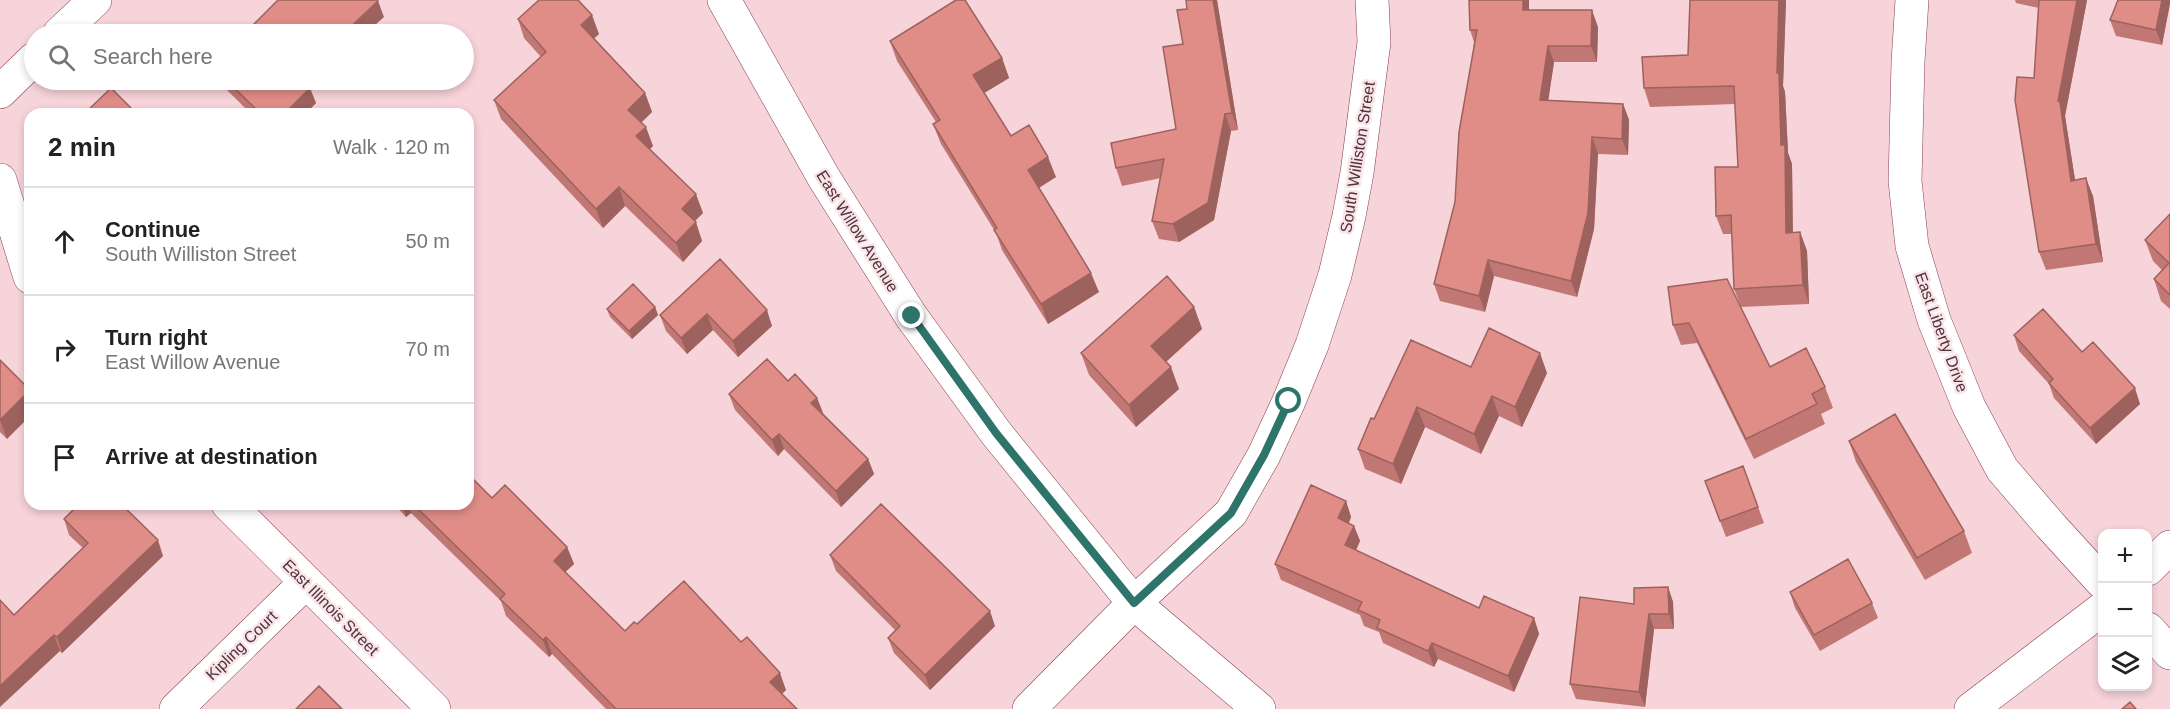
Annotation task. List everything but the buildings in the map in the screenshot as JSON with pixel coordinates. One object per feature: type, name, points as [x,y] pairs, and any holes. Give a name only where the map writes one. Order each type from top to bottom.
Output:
[{"type":"street","points":[[70,24],[95,0]]},
{"type":"street","name":"East Willow Avenue","points":[[724,0],[824,178],[912,316],[996,433],[1134,603],[1259,709]]},
{"type":"street","name":"South Williston Street","points":[[1029,709],[1134,603],[1231,513],[1264,455],[1308,355],[1335,275],[1357,173],[1374,42],[1372,0]]},
{"type":"street","name":"East Liberty Drive","points":[[1912,0],[1905,181],[1912,246],[1934,320],[1969,407],[2002,469],[2098,577]]},
{"type":"street","points":[[0,92],[24,69]]},
{"type":"street","points":[[0,180],[24,258]]},
{"type":"street","name":"East Illinois Street","points":[[234,510],[434,709]]},
{"type":"street","points":[[2152,565],[2170,547]]},
{"type":"street","name":"Kipling Court","points":[[176,709],[306,582]]},
{"type":"street","points":[[1971,709],[2098,613]]},
{"type":"street","points":[[2152,633],[2170,652]]},
{"type":"route","points":[[912,316],[996,433],[1134,603],[1231,513],[1264,455],[1289,401]]}]
